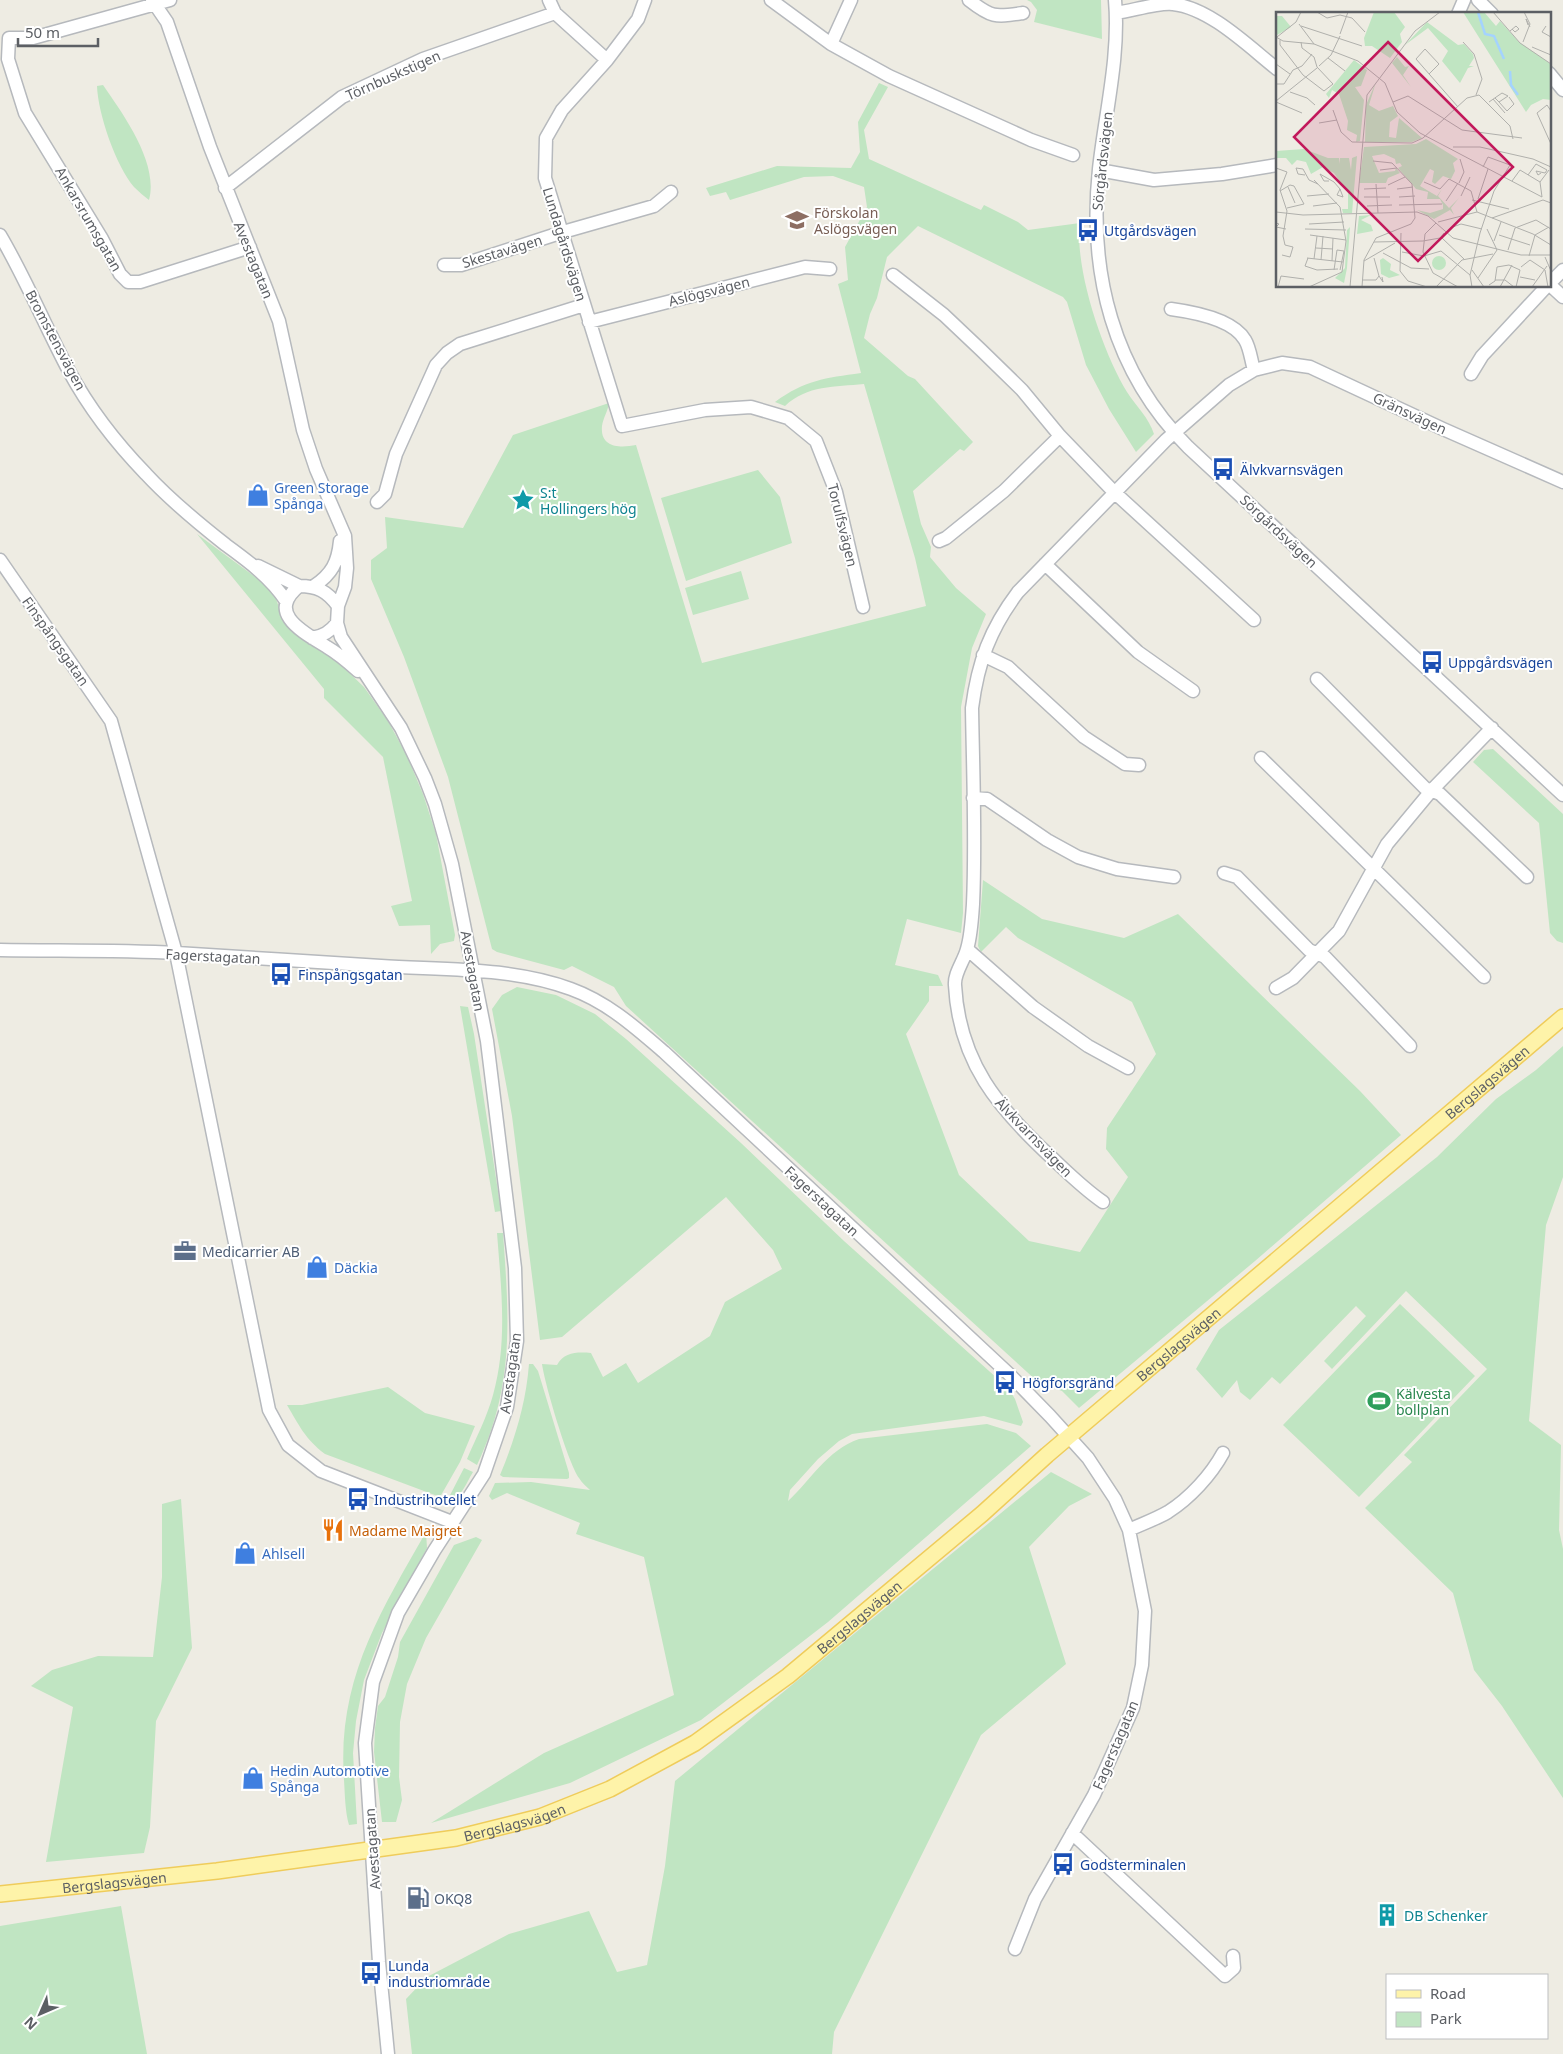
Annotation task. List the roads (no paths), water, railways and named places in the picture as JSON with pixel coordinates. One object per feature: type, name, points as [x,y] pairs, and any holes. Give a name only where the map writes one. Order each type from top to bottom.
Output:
[{"type":"main road","name":"Bergslagsvägen","points":[[0,1894],[217,1871],[456,1838],[540,1817],[610,1789],[695,1743],[795,1670],[982,1514],[1068,1437],[1563,1017]]},
{"type":"street","points":[[153,2],[170,0]]},
{"type":"street","points":[[549,0],[555,12],[607,60]]},
{"type":"street","name":"Lundagårdsvägen","points":[[622,426],[545,178],[546,138],[562,110],[607,60],[638,19],[645,0]]},
{"type":"street","points":[[771,0],[831,44],[889,76],[1031,140],[1073,155]]},
{"type":"street","points":[[831,44],[851,0]]},
{"type":"street","points":[[969,0],[982,10],[996,17],[1023,13]]},
{"type":"street","points":[[1459,12],[1464,0]]},
{"type":"street","points":[[1478,0],[1490,12]]},
{"type":"street","name":"Ankarsrumsgatan","points":[[153,2],[33,38],[9,38],[8,59],[25,113],[102,238],[120,274],[128,282],[140,282],[250,247]]},
{"type":"street","name":"Avestagatan","points":[[153,2],[167,22],[225,188],[279,321],[303,430],[345,536],[347,568],[345,587],[338,606],[337,623],[341,637],[400,728],[425,778],[452,864],[487,1041],[516,1268],[518,1341],[507,1407],[489,1462],[484,1474],[452,1522],[398,1613],[373,1682],[365,1743],[388,2054]]},
{"type":"street","points":[[1116,6],[1171,2],[1194,8],[1216,22],[1276,68]]},
{"type":"street","name":"Sörgårdsvägen","points":[[1116,6],[1112,74],[1099,170],[1096,212],[1097,245],[1102,290],[1113,326],[1145,392],[1174,433],[1563,795]]},
{"type":"street","name":"Törnbuskstigen","points":[[225,188],[342,97],[423,59],[555,12]]},
{"type":"street","points":[[1550,74],[1563,90]]},
{"type":"street","points":[[1099,170],[1154,180],[1222,174],[1276,165]]},
{"type":"street","name":"Skestavägen","points":[[444,265],[461,265],[563,232],[654,206],[671,192]]},
{"type":"street","name":"Bromstensvägen","points":[[0,235],[32,294],[69,372],[110,433],[146,475],[186,513],[249,562],[280,592],[286,601]]},
{"type":"street","name":"Aslögsvägen","points":[[589,322],[804,267],[830,269]]},
{"type":"street","points":[[1550,283],[1563,270]]},
{"type":"street","points":[[893,275],[944,315],[981,350],[1022,390],[1060,436],[1114,492],[1254,620]]},
{"type":"street","points":[[1550,285],[1563,297]]},
{"type":"street","points":[[1471,374],[1482,356],[1545,288]]},
{"type":"street","points":[[377,502],[385,494],[396,454],[421,396],[436,365],[447,352],[460,344],[584,305]]},
{"type":"street","points":[[1171,309],[1199,313],[1232,327],[1245,339],[1254,370]]},
{"type":"street","name":"Gränsvägen","points":[[1174,433],[1229,385],[1254,370],[1282,363],[1310,367],[1563,482]]},
{"type":"street","name":"Torulfsvägen","points":[[622,426],[705,410],[751,406],[788,418],[816,441],[836,492],[863,607]]},
{"type":"street","name":"Älvkvarnsvägen","points":[[1103,1202],[1089,1192],[1030,1138],[1005,1111],[984,1084],[973,1062],[962,1026],[955,983],[967,949],[972,906],[972,708],[975,681],[983,655],[1001,614],[1018,592],[1114,492],[1174,433]]},
{"type":"street","points":[[939,541],[946,538],[1004,491],[1060,436]]},
{"type":"street","name":"Avestagatan","points":[[314,586],[326,578],[339,555],[340,526]]},
{"type":"street","name":"Finspångsgatan","points":[[0,560],[112,721],[176,953],[269,1410],[288,1445],[321,1471],[452,1522]]},
{"type":"street","name":"Bromstensvägen","points":[[249,562],[299,586]]},
{"type":"street","points":[[1045,564],[1138,652],[1193,690]]},
{"type":"street","points":[[286,601],[291,592],[299,586],[314,586],[324,590],[338,606]]},
{"type":"street","name":"Avestagatan","points":[[286,601],[289,617],[293,624],[344,658],[370,682]]},
{"type":"street","points":[[312,638],[322,636],[331,631],[337,623]]},
{"type":"street","points":[[983,655],[1008,667],[1084,737],[1125,764],[1139,765]]},
{"type":"street","points":[[1317,679],[1425,788],[1440,794],[1527,877]]},
{"type":"street","points":[[1276,988],[1292,978],[1339,931],[1387,844],[1431,790],[1492,728]]},
{"type":"street","points":[[1261,758],[1484,977]]},
{"type":"street","points":[[973,798],[987,799],[1047,840],[1078,857],[1117,869],[1174,877]]},
{"type":"street","points":[[1224,873],[1236,876],[1309,950],[1325,958],[1410,1046]]},
{"type":"street","points":[[967,949],[1033,1007],[1088,1046],[1128,1068]]},
{"type":"street","name":"Fagerstagatan","points":[[0,950],[176,953],[473,971],[523,977],[570,988],[608,1007],[637,1028],[1010,1375],[1090,1461],[1114,1499],[1129,1530],[1145,1611],[1142,1665],[1133,1708],[1094,1795],[1035,1898],[1015,1949]]},
{"type":"street","points":[[1129,1530],[1167,1512],[1187,1497],[1216,1466],[1223,1453]]},
{"type":"street","points":[[1072,1833],[1225,1976],[1234,1968],[1233,1956]]},
{"type":"place","name":"Förskolan Aslögsvägen","points":[[797,220]]},
{"type":"place","name":"Utgårdsvägen","points":[[1088,230]]},
{"type":"place","name":"Älvkvarnsvägen","points":[[1223,469]]},
{"type":"place","name":"Green Storage Spånga","points":[[258,495]]},
{"type":"place","name":"S:t Hollingers hög","points":[[523,500]]},
{"type":"place","name":"Uppgårdsvägen","points":[[1432,662]]},
{"type":"place","name":"Finspångsgatan","points":[[281,974]]},
{"type":"place","name":"Medicarrier AB","points":[[185,1251]]},
{"type":"place","name":"Däckia","points":[[317,1267]]},
{"type":"place","name":"Högforsgränd","points":[[1005,1382]]},
{"type":"place","name":"Kälvesta bollplan","points":[[1379,1401]]},
{"type":"place","name":"Industrihotellet","points":[[358,1499]]},
{"type":"place","name":"Madame Maigret","points":[[333,1530]]},
{"type":"place","name":"Ahlsell","points":[[245,1553]]},
{"type":"place","name":"Hedin Automotive Spånga","points":[[253,1778]]},
{"type":"place","name":"Godsterminalen","points":[[1063,1864]]},
{"type":"place","name":"OKQ8","points":[[418,1898]]},
{"type":"place","name":"DB Schenker","points":[[1387,1915]]},
{"type":"place","name":"Lunda industriområde","points":[[371,1973]]}]
